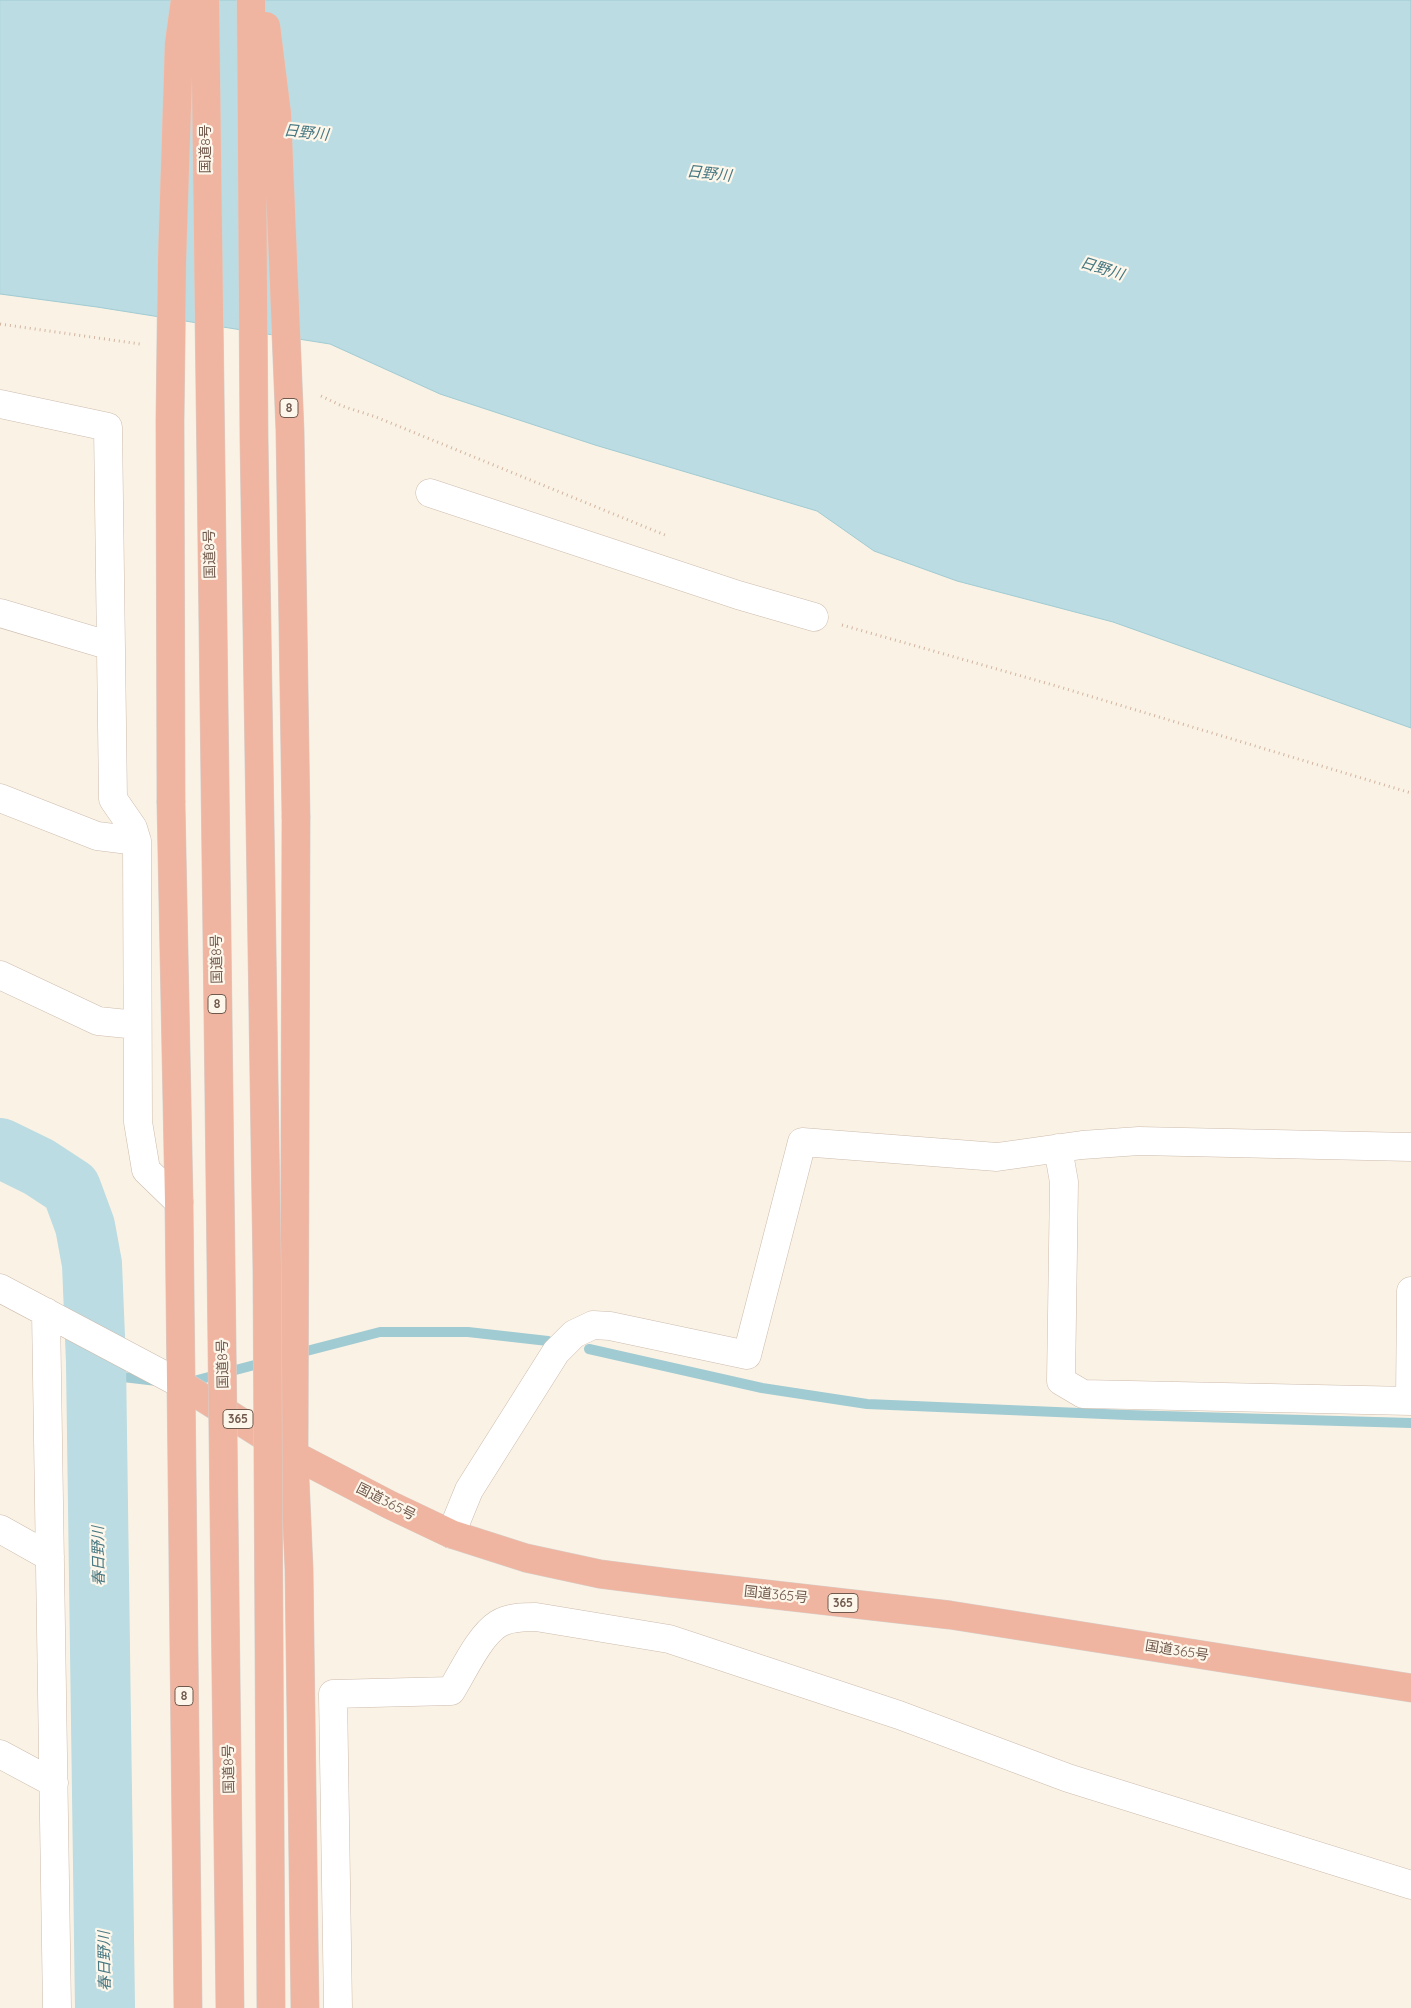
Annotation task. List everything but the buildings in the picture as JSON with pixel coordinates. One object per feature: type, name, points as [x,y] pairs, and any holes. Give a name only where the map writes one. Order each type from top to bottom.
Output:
[{"type":"highway","name":"8","points":[[185,0],[179,44],[172,261],[170,420],[171,803],[179,1202],[188,2008]]},
{"type":"highway","name":"国道8号","points":[[206,0],[208,415],[228,1754],[230,2008]]},
{"type":"highway","points":[[251,0],[254,458],[267,1279],[271,2008]]},
{"type":"highway","name":"8","points":[[262,0],[277,114],[290,422],[296,818],[294,1454],[299,1569],[305,2008]]},
{"type":"highway","name":"国道365号","points":[[181,1384],[294,1454],[390,1505],[451,1534],[526,1558],[600,1574],[950,1615],[1411,1688]]},
{"type":"street","points":[[0,404],[108,427],[113,798],[133,828],[137,841],[138,1122],[146,1170],[179,1202]]},
{"type":"street","points":[[430,493],[738,595],[814,617]]},
{"type":"street","points":[[0,613],[111,646]]},
{"type":"street","points":[[0,798],[97,836],[137,841]]},
{"type":"street","points":[[0,975],[98,1021],[138,1025]]},
{"type":"street","points":[[451,1534],[469,1490],[556,1352],[574,1334],[593,1324],[610,1326],[746,1355],[802,1142],[997,1157],[1058,1148],[1139,1141],[1411,1148]]},
{"type":"street","points":[[1058,1148],[1064,1182],[1061,1381],[1083,1394],[1410,1401],[1411,1291]]},
{"type":"street","points":[[0,1288],[181,1384]]},
{"type":"street","points":[[46,1312],[57,2008]]},
{"type":"street","points":[[0,1529],[50,1557]]},
{"type":"street","points":[[338,2008],[333,1694],[451,1691],[484,1638],[498,1624],[519,1617],[536,1617],[669,1639],[899,1715],[1068,1778],[1411,1885]]},
{"type":"street","points":[[0,1754],[54,1783]]},
{"type":"path","points":[[0,324],[34,331],[150,345]]},
{"type":"path","points":[[319,395],[342,406],[376,417],[670,538]]},
{"type":"path","points":[[814,617],[1053,685],[1411,793]]},
{"type":"water","name":"日野川","points":[[0,0],[1411,0],[1411,728],[1113,622],[957,581],[874,551],[817,511],[595,445],[440,394],[330,344],[97,307],[0,294]]},
{"type":"waterway","name":"春日野川","points":[[0,1148],[39,1167],[71,1188],[85,1226],[92,1264],[96,1362],[105,2008]]},
{"type":"waterway","points":[[295,1354],[380,1332],[468,1332],[548,1341]]},
{"type":"waterway","points":[[589,1349],[762,1388],[867,1404],[1127,1415],[1411,1423]]},
{"type":"waterway","points":[[96,1362],[123,1377],[157,1381]]},
{"type":"waterway","points":[[186,1383],[266,1362]]}]
